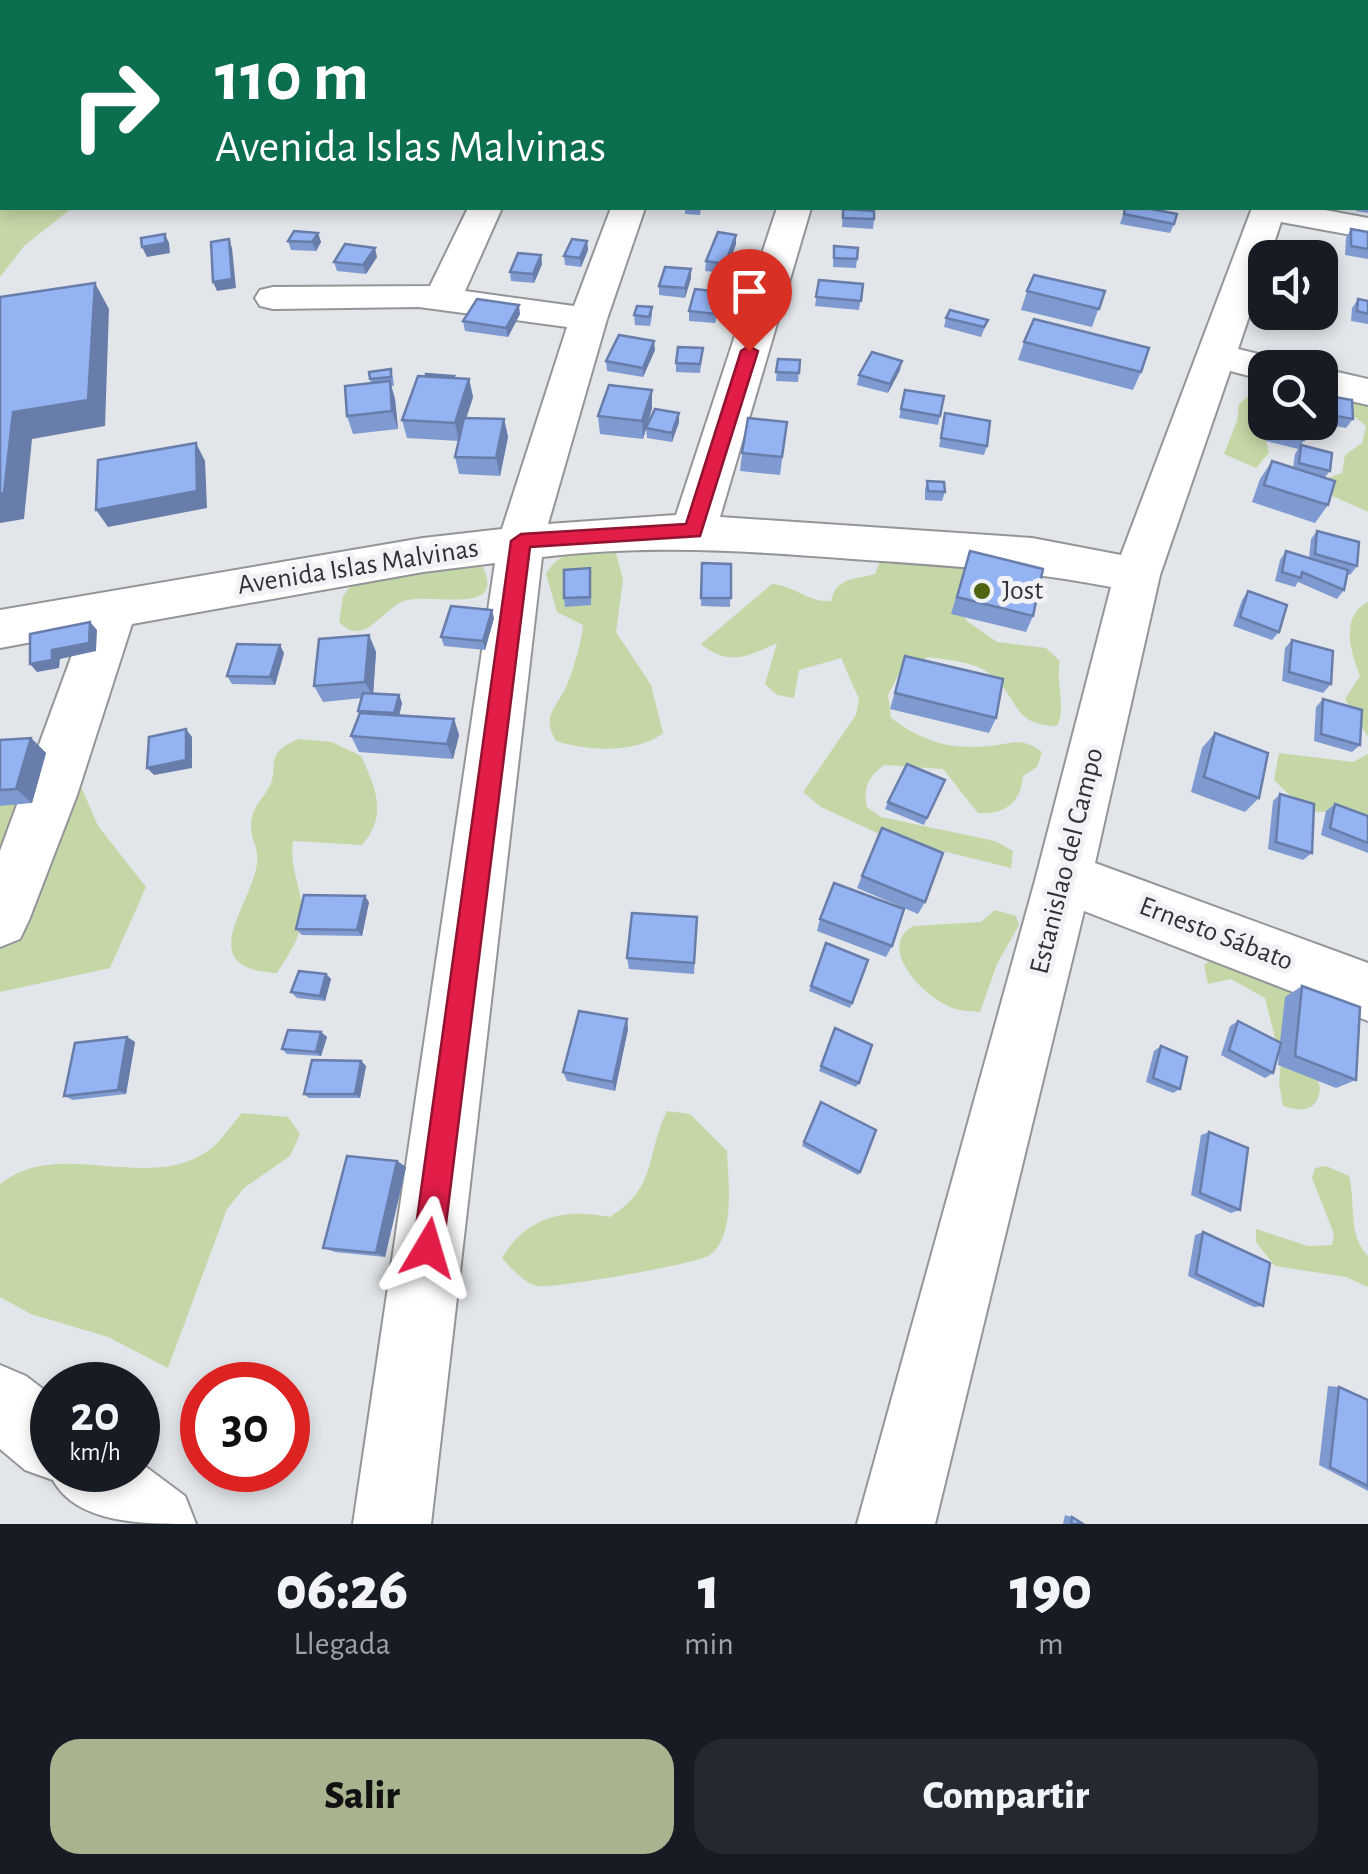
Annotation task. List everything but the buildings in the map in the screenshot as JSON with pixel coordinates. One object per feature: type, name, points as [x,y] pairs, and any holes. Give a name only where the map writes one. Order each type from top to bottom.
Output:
[{"type":"street","points":[[443,298],[484,210]]},
{"type":"street","points":[[392,1524],[521,541],[588,319],[627,210]]},
{"type":"street","points":[[693,531],[793,210]]},
{"type":"street","name":"Estanislao del Campo","points":[[896,1524],[1064,877],[1137,575],[1268,210]]},
{"type":"street","points":[[1279,210],[1368,228]]},
{"type":"street","points":[[272,298],[443,298],[588,319]]},
{"type":"street","points":[[1217,356],[1248,364]]},
{"type":"street","points":[[1338,385],[1368,392]]},
{"type":"street","name":"Avenida Islas Malvinas","points":[[0,629],[521,541],[608,533],[693,531],[1032,555],[1137,575]]},
{"type":"street","points":[[0,920],[50,795],[113,608]]},
{"type":"street","name":"Ernesto Sábato","points":[[1064,877],[1368,992]]},
{"type":"street","points":[[0,1402],[30,1426]]},
{"type":"street","points":[[116,1492],[157,1524]]},
{"type":"green space","points":[[0,210],[69,210],[24,246],[0,277]]},
{"type":"green space","points":[[1338,382],[1368,387],[1368,512],[1326,493],[1323,480],[1342,473],[1345,455],[1362,443],[1366,426],[1338,408]]},
{"type":"green space","points":[[1248,396],[1248,440],[1266,440],[1269,453],[1256,468],[1224,454],[1239,404]]},
{"type":"green space","points":[[613,541],[623,580],[616,632],[651,685],[663,733],[639,745],[611,749],[582,747],[556,741],[550,725],[551,714],[573,667],[583,625],[557,612],[546,574],[566,555]]},
{"type":"green space","points":[[890,555],[967,559],[959,609],[967,621],[997,642],[1046,648],[1060,661],[1061,711],[1057,726],[1031,721],[990,674],[960,662],[927,657],[918,668],[900,672],[888,695],[891,718],[925,738],[961,747],[1022,743],[1042,752],[1037,767],[1023,776],[1015,800],[996,812],[978,813],[943,769],[884,765],[866,788],[867,807],[881,817],[995,841],[1013,851],[1011,868],[886,837],[821,807],[803,792],[856,715],[859,699],[841,658],[799,670],[794,698],[777,695],[765,684],[777,643],[739,657],[721,655],[701,644],[772,584],[831,601],[842,583],[875,574],[879,563]]},
{"type":"green space","points":[[479,560],[487,579],[486,590],[478,597],[404,601],[357,631],[339,622],[343,596],[354,582]]},
{"type":"green space","points":[[1368,602],[1368,737],[1345,699],[1360,676],[1350,626]]},
{"type":"green space","points":[[299,739],[332,742],[361,756],[375,791],[377,812],[362,845],[293,841],[302,921],[294,945],[277,973],[251,969],[237,960],[231,948],[232,934],[257,864],[251,828],[253,813],[270,786],[277,754]]},
{"type":"green space","points":[[0,746],[76,775],[98,826],[146,887],[110,968],[0,992]]},
{"type":"green space","points":[[1279,753],[1353,762],[1368,754],[1368,818],[1363,814],[1306,811],[1274,780]]},
{"type":"green space","points":[[995,910],[1016,916],[1019,925],[997,964],[980,1012],[956,1009],[916,982],[901,958],[899,946],[903,935],[913,926],[981,922]]},
{"type":"green space","points":[[1211,959],[1291,976],[1320,1088],[1312,1106],[1283,1106],[1281,1062],[1265,998],[1231,979],[1208,984],[1204,965]]},
{"type":"green space","points":[[667,1111],[690,1114],[727,1151],[727,1221],[724,1235],[710,1255],[569,1284],[537,1286],[518,1275],[502,1258],[535,1224],[563,1215],[610,1217],[636,1194],[649,1169]]},
{"type":"green space","points":[[242,1113],[288,1117],[300,1134],[290,1156],[244,1188],[227,1209],[168,1368],[108,1337],[31,1314],[0,1297],[0,1184],[23,1171],[48,1165],[155,1168],[181,1164],[205,1153]]},
{"type":"green space","points":[[1326,1166],[1349,1176],[1357,1238],[1368,1256],[1368,1287],[1346,1277],[1275,1266],[1256,1242],[1256,1229],[1308,1246],[1332,1245],[1334,1234],[1312,1178],[1315,1168]]},
{"type":"place","name":"Jost","points":[[982,591]]},
{"type":"route","points":[[428,1248],[521,541],[693,531],[749,351]]}]
